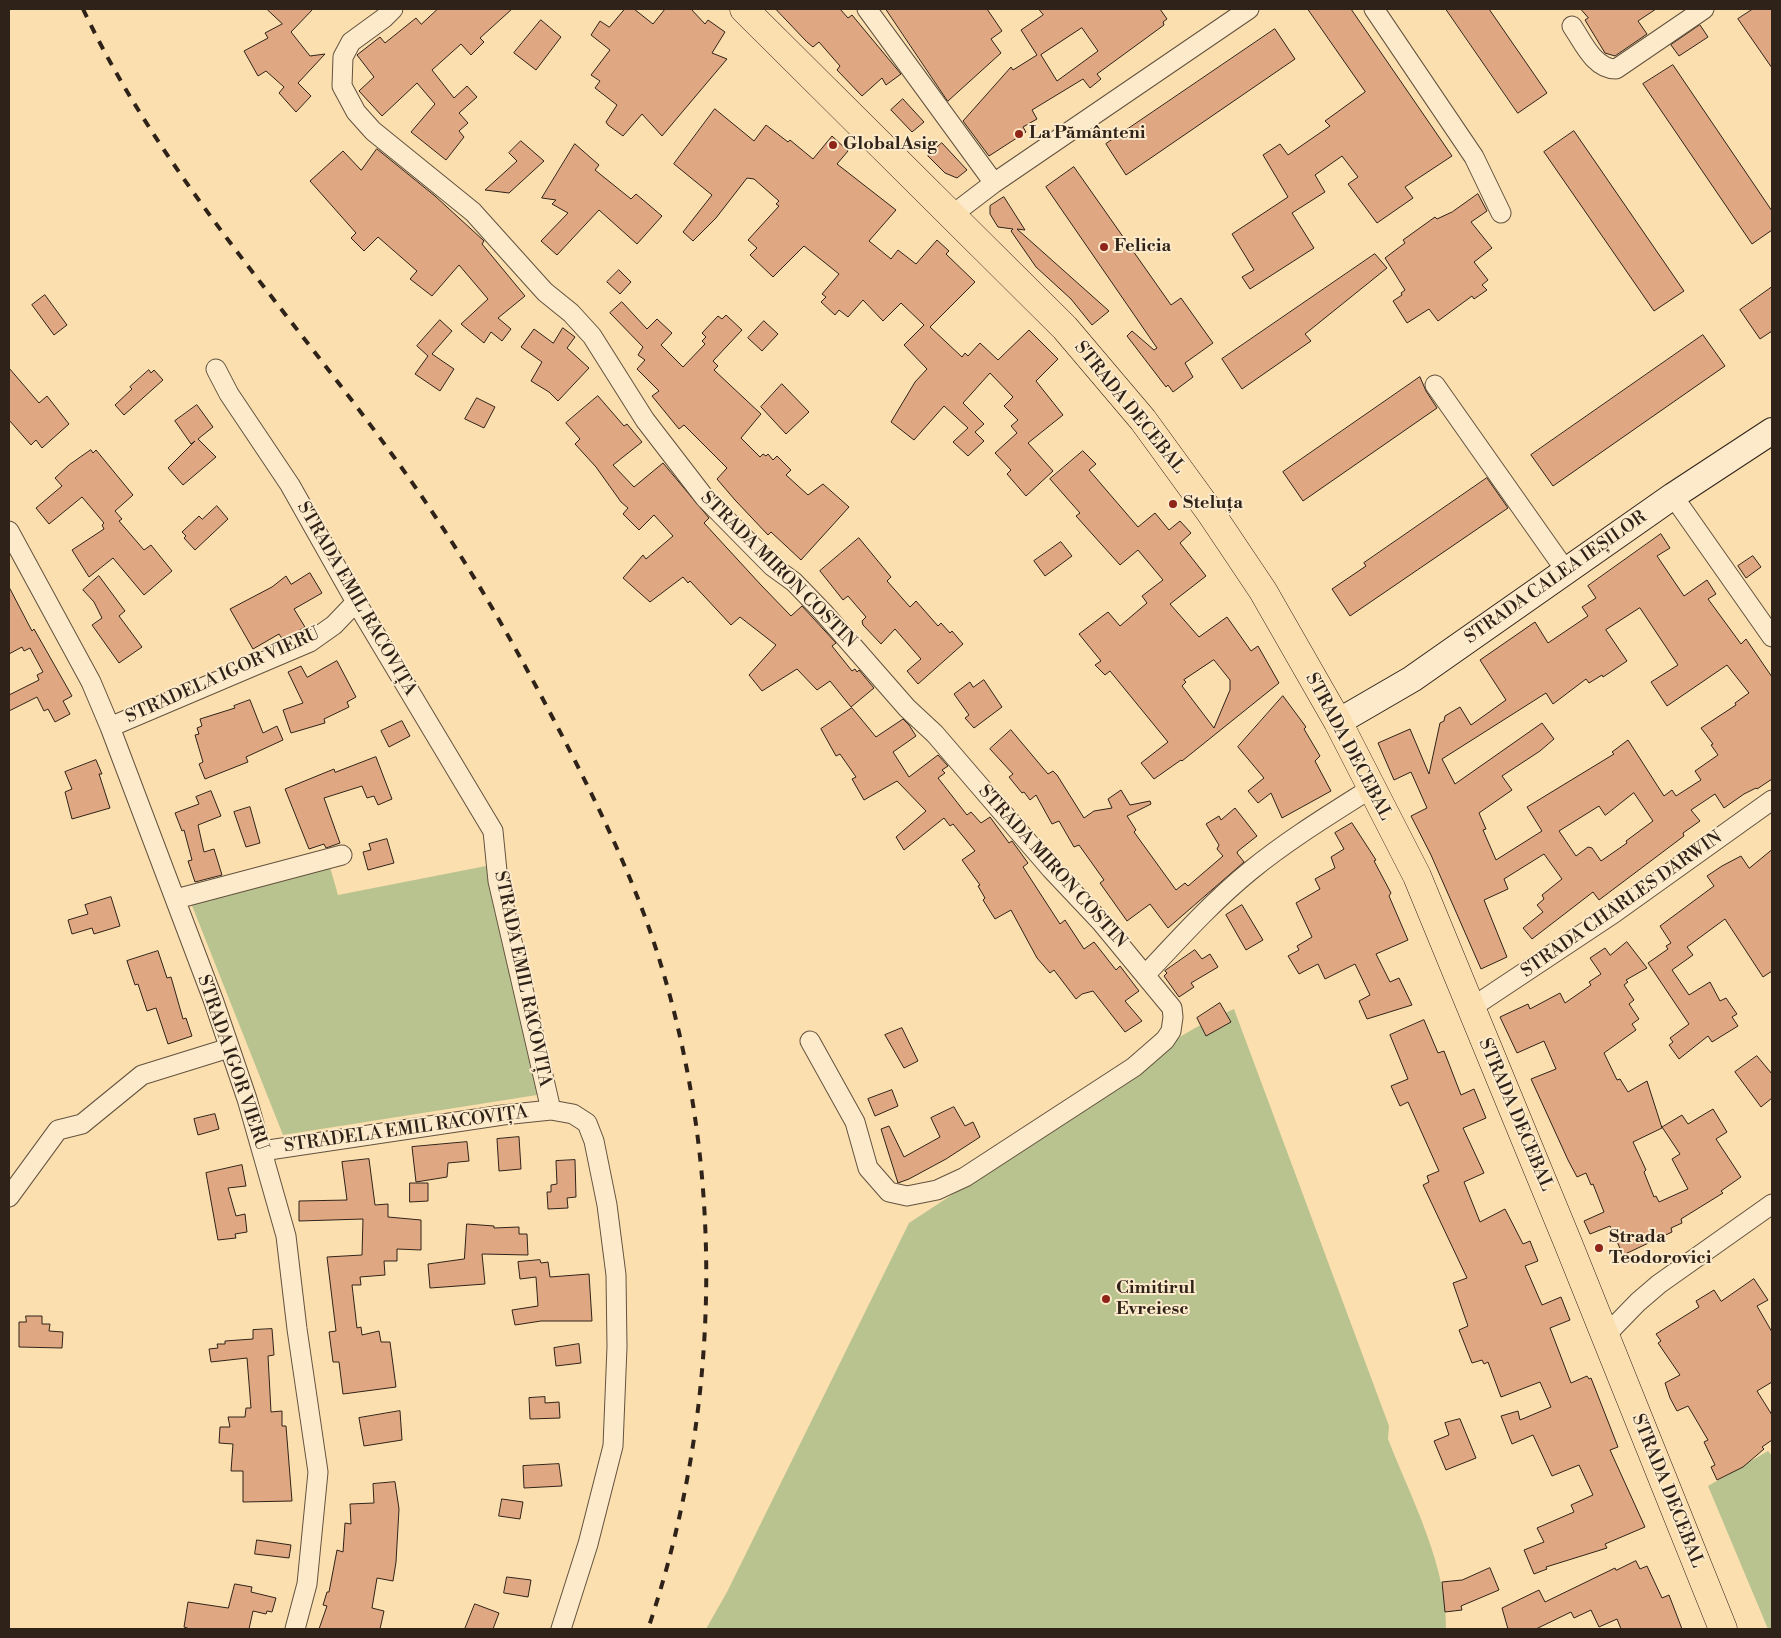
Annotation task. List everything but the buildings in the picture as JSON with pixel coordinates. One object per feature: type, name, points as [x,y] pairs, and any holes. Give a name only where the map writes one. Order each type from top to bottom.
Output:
[{"type":"main road","name":"STRADA DECEBAL","points":[[744,9],[1065,328],[1143,420],[1232,542],[1338,722],[1370,789],[1417,876],[1568,1243],[1604,1337],[1723,1629]]},
{"type":"street","name":"STRADA MIRON COSTIN","points":[[393,9],[384,18],[351,42],[343,56],[342,86],[356,112],[372,131],[473,212],[545,292],[571,313],[592,336],[645,420],[705,498],[738,533],[823,612],[907,708],[935,734],[1051,869],[1101,922],[1146,974],[1172,1008],[1174,1017],[1165,1040],[1134,1067],[965,1176],[936,1190],[907,1196],[889,1192],[868,1168],[855,1122],[810,1041]]},
{"type":"street","points":[[866,9],[994,183]]},
{"type":"street","points":[[952,215],[994,183],[1249,9]]},
{"type":"street","points":[[1374,9],[1474,157],[1501,213]]},
{"type":"street","points":[[1572,26],[1597,62],[1603,67],[1616,69],[1704,9]]},
{"type":"street","name":"STRADA EMIL RACOVIȚA","points":[[216,369],[229,394],[290,485],[356,602],[492,831],[496,846],[498,881],[551,1110],[573,1114],[587,1122],[594,1141],[603,1186],[616,1275],[617,1347],[613,1446],[590,1535],[561,1629]]},
{"type":"street","points":[[1435,385],[1566,570]]},
{"type":"street","name":"STRADA CALEA IEȘILOR","points":[[1338,722],[1412,679],[1673,496],[1772,431]]},
{"type":"street","points":[[1673,496],[1772,637]]},
{"type":"street","name":"STRADA IGOR VIERU","points":[[9,531],[91,682],[110,727],[176,898],[229,1048],[286,1236],[297,1329],[318,1472],[307,1584],[295,1629]]},
{"type":"street","name":"STRADELA IGOR VIERU","points":[[110,727],[310,642],[334,625],[356,602]]},
{"type":"street","points":[[1146,974],[1181,936],[1249,872],[1300,833],[1370,789]]},
{"type":"street","name":"STRADA CHARLES DARWIN","points":[[1471,1008],[1614,913],[1772,800]]},
{"type":"street","points":[[176,898],[342,855]]},
{"type":"street","points":[[9,1197],[58,1130],[82,1124],[142,1075],[229,1048]]},
{"type":"street","name":"STRADELA EMIL RACOVIȚA","points":[[262,1152],[503,1115],[551,1110]]},
{"type":"street","points":[[1604,1337],[1638,1302],[1659,1284],[1772,1204]]},
{"type":"green space","points":[[491,865],[539,1092],[537,1095],[283,1135],[191,903],[330,867],[338,895]]},
{"type":"green space","name":"Cimitirul Evreiesc","points":[[1234,1009],[1389,1426],[1388,1439],[1426,1532],[1441,1581],[1446,1629],[706,1629],[727,1592],[909,1223],[1157,1060],[1155,1054],[1175,1040]]},
{"type":"green space","points":[[1768,1451],[1772,1456],[1772,1629],[1768,1629],[1708,1486]]},
{"type":"railway","points":[[83,9],[114,69],[149,127],[187,183],[391,453],[474,577],[529,674],[589,789],[615,844],[649,928],[674,1013],[692,1101],[703,1189],[706,1278],[702,1368],[691,1456],[673,1544],[648,1629]]},
{"type":"place","name":"La Pământeni","points":[[1019,134]]},
{"type":"place","name":"GlobalAsig","points":[[833,145]]},
{"type":"place","name":"Felicia","points":[[1104,247]]},
{"type":"place","name":"Steluța","points":[[1173,504]]},
{"type":"place","name":"Strada Teodorovici","points":[[1599,1248]]},
{"type":"place","name":"Cimitirul Evreiesc","points":[[1106,1299]]}]
